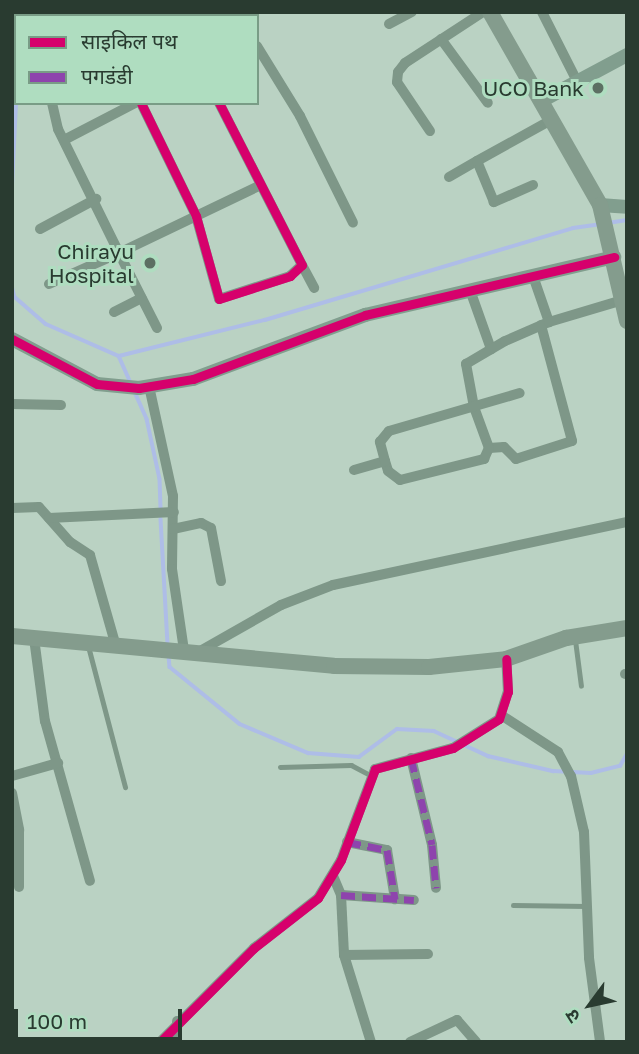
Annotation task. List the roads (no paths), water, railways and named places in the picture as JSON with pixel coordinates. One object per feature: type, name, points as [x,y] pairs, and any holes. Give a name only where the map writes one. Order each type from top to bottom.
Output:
[{"type":"main road","points":[[490,12],[602,210],[627,321]]},
{"type":"main road","points":[[12,636],[200,650],[334,666],[429,667],[506,659],[574,637],[627,628]]},
{"type":"street","points":[[389,24],[412,12]]},
{"type":"street","points":[[430,131],[397,82],[405,62],[482,12]]},
{"type":"street","points":[[541,12],[577,81]]},
{"type":"street","points":[[441,39],[488,103]]},
{"type":"street","points":[[259,49],[300,116],[353,223]]},
{"type":"street","points":[[542,100],[627,55]]},
{"type":"street","points":[[53,105],[64,140],[96,199],[157,328]]},
{"type":"street","points":[[64,140],[131,105]]},
{"type":"street","points":[[142,105],[196,216],[219,299],[290,276],[302,265]]},
{"type":"street","points":[[220,105],[314,288]]},
{"type":"street","points":[[449,177],[552,119]]},
{"type":"street","points":[[477,161],[494,202],[533,185]]},
{"type":"street","points":[[49,284],[261,185]]},
{"type":"street","points":[[40,229],[96,199]]},
{"type":"street","points":[[602,210],[627,207]]},
{"type":"street","points":[[12,339],[80,377],[138,388],[193,379],[365,315],[533,276],[612,249]]},
{"type":"street","points":[[489,448],[505,447],[516,459],[572,441],[533,276]]},
{"type":"street","points":[[470,290],[491,349]]},
{"type":"street","points":[[114,312],[142,298]]},
{"type":"street","points":[[520,393],[474,407],[389,431],[380,442],[393,478],[400,480],[484,459],[489,448],[474,407],[466,364],[545,324],[624,299]]},
{"type":"street","points":[[138,388],[174,512],[172,569],[180,650]]},
{"type":"street","points":[[12,404],[61,405]]},
{"type":"street","points":[[354,470],[385,461]]},
{"type":"street","points":[[12,508],[39,507],[94,563],[115,643]]},
{"type":"street","points":[[49,518],[174,512]]},
{"type":"street","points":[[200,650],[281,605],[333,586],[627,522]]},
{"type":"street","points":[[173,529],[201,523],[211,528],[221,581]]},
{"type":"street","points":[[34,638],[45,721],[90,881]]},
{"type":"street","points":[[160,1042],[177,1021],[254,948],[318,898],[333,876],[370,775],[411,758],[462,743],[501,715],[508,692],[506,659]]},
{"type":"street","points":[[501,715],[558,752],[569,772],[584,832],[587,906],[600,1042]]},
{"type":"street","points":[[411,758],[432,845],[436,888]]},
{"type":"street","points":[[12,776],[58,763]]},
{"type":"street","points":[[12,793],[19,830],[19,887]]},
{"type":"street","points":[[347,842],[387,850],[395,899]]},
{"type":"street","points":[[333,876],[341,895],[344,954],[371,1042]]},
{"type":"street","points":[[341,895],[414,900]]},
{"type":"street","points":[[344,954],[428,954]]},
{"type":"street","points":[[410,1042],[457,1020],[476,1042]]},
{"type":"street","points":[[176,1042],[177,1021]]},
{"type":"lane","points":[[574,637],[581,686]]},
{"type":"lane","points":[[87,640],[125,787]]},
{"type":"lane","points":[[281,767],[342,764],[370,775]]},
{"type":"lane","points":[[513,905],[587,906]]},
{"type":"waterway","points":[[12,89],[14,92]]},
{"type":"waterway","points":[[12,185],[16,105]]},
{"type":"waterway","points":[[608,223],[627,220]]},
{"type":"waterway","points":[[12,286],[15,297],[46,324],[119,356],[265,320],[573,228],[600,224]]},
{"type":"waterway","points":[[119,356],[130,381]]},
{"type":"waterway","points":[[135,392],[147,419],[160,479],[161,508]]},
{"type":"waterway","points":[[161,519],[168,645]]},
{"type":"waterway","points":[[169,656],[170,667],[240,724],[308,753],[359,757],[397,729],[434,731],[488,756],[553,771],[591,773],[620,766],[627,754]]},
{"type":"place","name":"UCO Bank","points":[[598,88]]},
{"type":"place","name":"Chirayu Hospital","points":[[150,263]]}]
